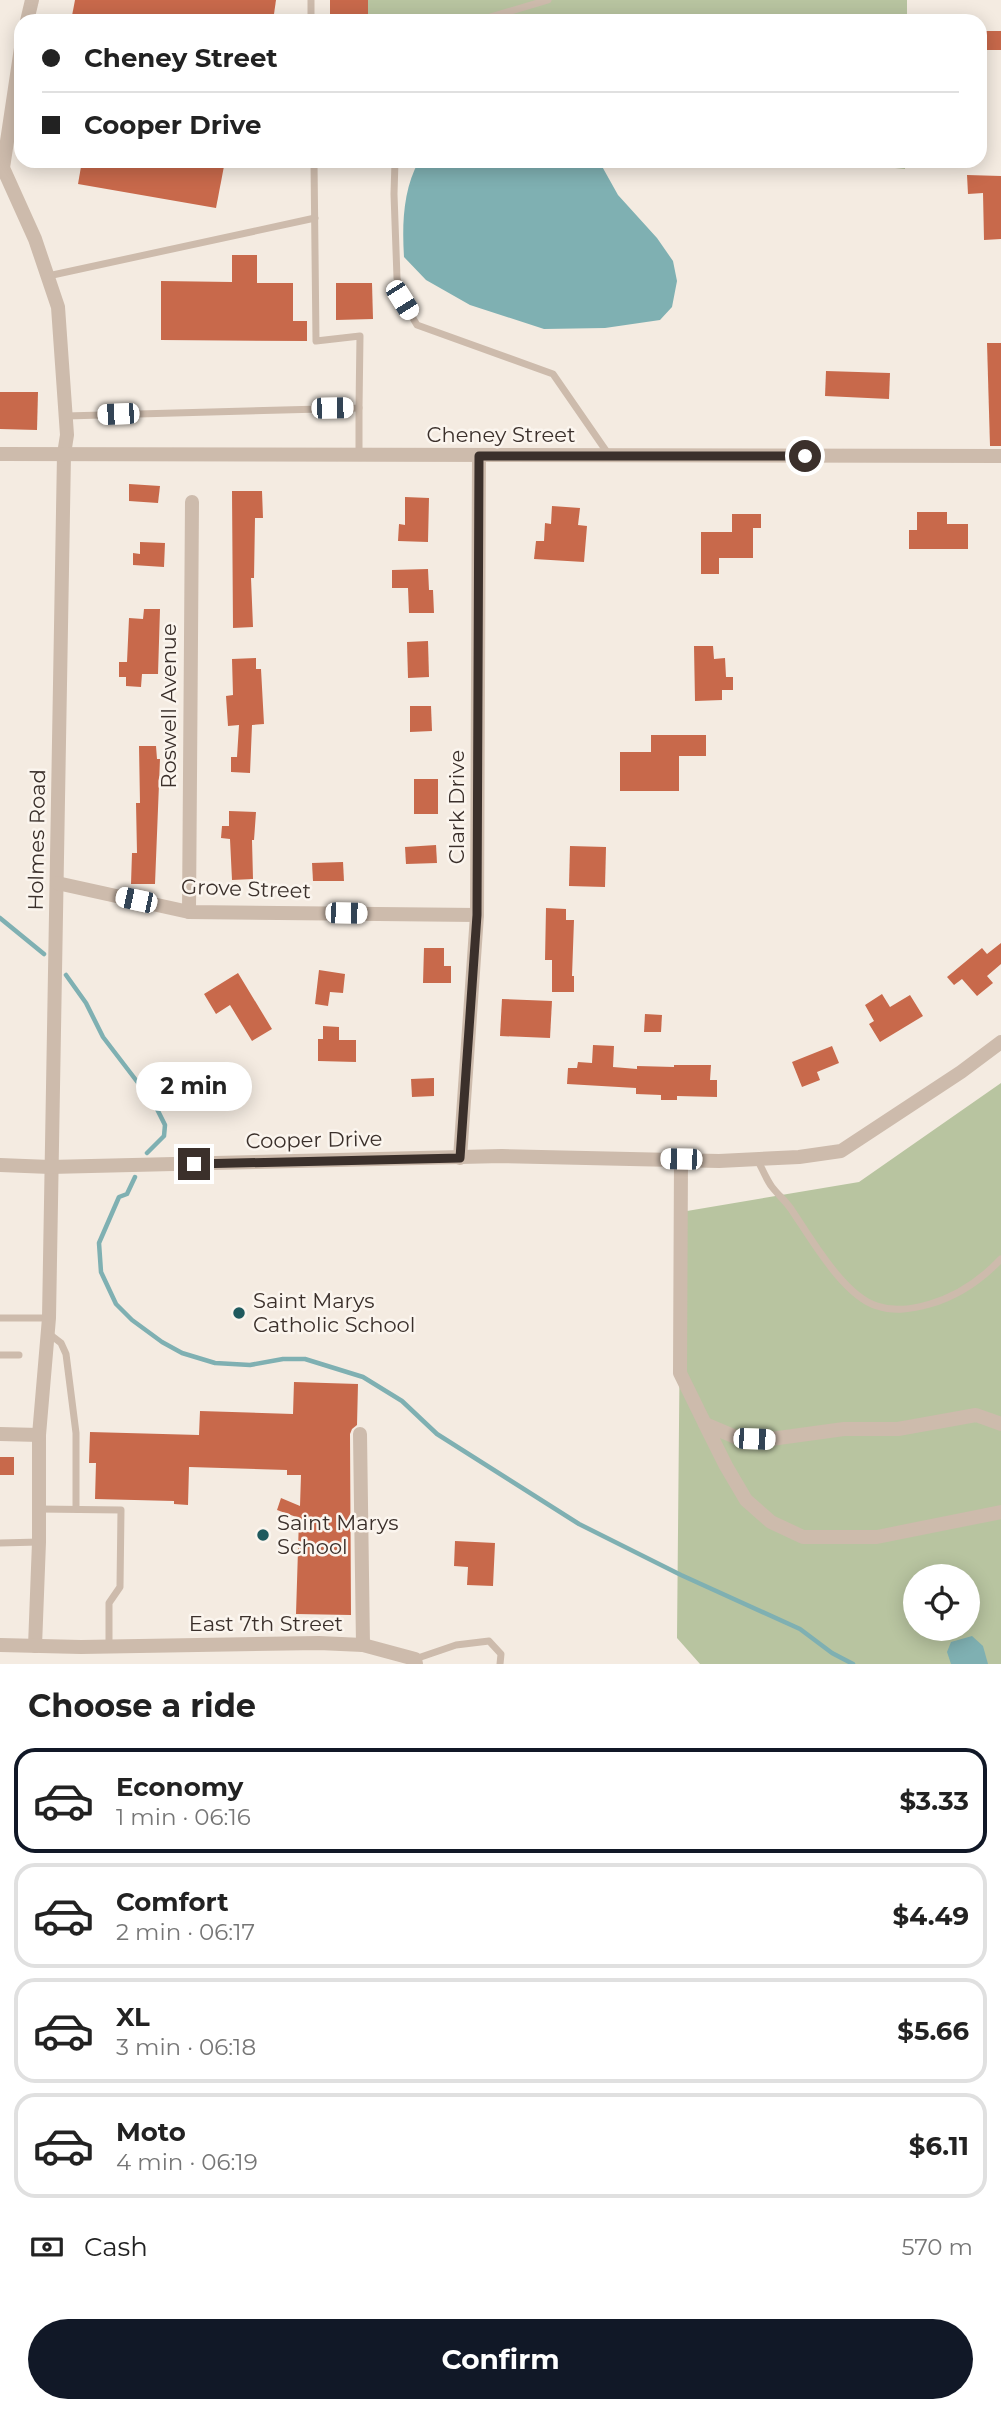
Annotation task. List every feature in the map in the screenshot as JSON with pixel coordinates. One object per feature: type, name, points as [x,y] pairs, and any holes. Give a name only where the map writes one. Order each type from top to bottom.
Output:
[{"type":"street","name":"Holmes Road","points":[[14,95],[3,168],[35,239],[58,307],[67,435],[64,454],[48,1325],[38,1435],[39,1542],[35,1646]]},
{"type":"street","name":"Cheney Street","points":[[0,454],[1001,456]]},
{"type":"street","name":"Clark Drive","points":[[460,1158],[477,915],[479,456]]},
{"type":"street","name":"Roswell Avenue","points":[[189,912],[192,502]]},
{"type":"street","name":"Grove Street","points":[[57,883],[189,912],[477,915]]},
{"type":"street","name":"Cooper Drive","points":[[0,1165],[50,1167],[502,1156],[719,1161],[799,1157],[841,1151],[961,1072],[1001,1042]]},
{"type":"street","points":[[681,1159],[680,1373],[746,1500],[771,1522],[803,1537],[877,1537],[1001,1512]]},
{"type":"street","points":[[705,1424],[738,1438],[771,1439],[845,1429],[898,1429],[976,1415],[1001,1424]]},
{"type":"street","points":[[0,1434],[38,1435]]},
{"type":"street","name":"East 7th Street","points":[[0,1645],[363,1645],[360,1434]]},
{"type":"street","points":[[363,1645],[416,1662]]},
{"type":"lane","points":[[501,14],[548,0]]},
{"type":"lane","points":[[314,168],[316,341],[360,336],[359,456]]},
{"type":"lane","points":[[395,168],[397,278],[402,300],[418,326],[553,374],[609,456]]},
{"type":"lane","points":[[47,276],[314,218]]},
{"type":"lane","points":[[65,416],[359,408]]},
{"type":"lane","points":[[757,1159],[772,1187],[786,1200],[811,1240],[848,1286],[876,1306],[910,1309],[941,1300],[966,1289],[988,1273],[1001,1259]]},
{"type":"lane","points":[[0,1318],[48,1325],[66,1353],[76,1433],[76,1509]]},
{"type":"lane","points":[[0,1355],[19,1355]]},
{"type":"lane","points":[[39,1509],[121,1510],[120,1587],[109,1604],[109,1646]]},
{"type":"lane","points":[[0,1543],[39,1542]]},
{"type":"lane","points":[[416,1662],[456,1644],[489,1641],[500,1654],[500,1664]]},
{"type":"green space","points":[[366,0],[907,0],[907,14],[366,14]]},
{"type":"green space","points":[[1001,1083],[1001,1664],[700,1664],[677,1638],[681,1212],[859,1182]]},
{"type":"water","points":[[416,168],[603,168],[618,195],[657,238],[673,261],[677,281],[672,307],[660,320],[605,328],[544,329],[470,305],[426,280],[404,257],[405,208]]},
{"type":"water","points":[[978,1641],[983,1646],[988,1664],[951,1664],[947,1652],[951,1642]]},
{"type":"building","points":[[75,0],[276,0],[274,14],[72,14]]},
{"type":"building","points":[[330,0],[368,0],[368,14],[330,14]]},
{"type":"building","points":[[987,31],[1001,31],[1001,50],[987,50]]},
{"type":"building","points":[[81,168],[224,168],[216,208],[78,184]]},
{"type":"building","points":[[967,175],[1001,176],[1001,239],[984,240],[983,193],[968,194]]},
{"type":"building","points":[[232,255],[257,255],[257,283],[293,283],[293,321],[307,321],[307,341],[161,340],[161,281],[232,282]]},
{"type":"building","points":[[336,283],[372,283],[373,319],[336,320]]},
{"type":"building","points":[[987,343],[1001,343],[1001,446],[990,446]]},
{"type":"building","points":[[826,371],[890,373],[889,399],[825,396]]},
{"type":"building","points":[[0,392],[38,392],[37,430],[0,429]]},
{"type":"building","points":[[129,484],[160,486],[158,503],[129,501]]},
{"type":"building","points":[[232,491],[262,491],[263,518],[255,518],[254,578],[251,578],[253,627],[233,628]]},
{"type":"building","points":[[405,497],[429,498],[428,542],[398,541],[399,524],[405,525]]},
{"type":"building","points":[[552,506],[580,508],[578,525],[587,526],[584,562],[534,559],[536,541],[544,541],[545,523],[551,524]]},
{"type":"building","points":[[917,512],[947,512],[947,524],[968,524],[968,549],[909,549],[909,530],[917,530]]},
{"type":"building","points":[[732,514],[761,514],[761,528],[753,528],[753,558],[719,558],[719,574],[701,574],[701,532],[732,532]]},
{"type":"building","points":[[140,542],[165,543],[164,567],[133,565],[133,553],[140,554]]},
{"type":"building","points":[[428,569],[429,590],[433,590],[434,613],[409,613],[408,588],[392,588],[392,570]]},
{"type":"building","points":[[144,609],[160,609],[158,674],[142,674],[141,687],[126,686],[126,677],[119,677],[119,662],[127,662],[129,618],[143,619]]},
{"type":"building","points":[[428,641],[429,677],[408,678],[407,642]]},
{"type":"building","points":[[694,646],[713,646],[714,659],[725,658],[726,677],[733,677],[733,690],[722,690],[722,700],[695,701]]},
{"type":"building","points":[[256,658],[256,669],[261,669],[264,724],[252,725],[250,773],[231,772],[231,757],[237,757],[239,725],[228,726],[226,696],[233,695],[232,659]]},
{"type":"building","points":[[410,706],[431,706],[432,731],[410,732]]},
{"type":"building","points":[[651,735],[706,735],[706,756],[679,756],[679,791],[620,791],[620,752],[651,752]]},
{"type":"building","points":[[139,746],[156,746],[157,759],[160,759],[155,884],[131,884],[132,853],[137,853],[136,803],[140,803]]},
{"type":"building","points":[[414,779],[438,779],[438,814],[414,814]]},
{"type":"building","points":[[229,811],[256,812],[252,840],[253,879],[232,880],[230,839],[221,838],[222,826],[229,826]]},
{"type":"building","points":[[436,845],[437,863],[406,864],[405,847]]},
{"type":"building","points":[[570,846],[606,847],[605,887],[569,886]]},
{"type":"building","points":[[343,862],[344,881],[313,881],[312,863]]},
{"type":"building","points":[[546,908],[566,909],[566,920],[574,920],[574,992],[552,992],[552,960],[545,960]]},
{"type":"building","points":[[1001,943],[1001,964],[987,976],[993,983],[977,996],[962,979],[954,985],[947,977],[982,948],[987,954]]},
{"type":"building","points":[[424,948],[444,948],[444,966],[451,966],[451,983],[423,983]]},
{"type":"building","points":[[319,970],[345,974],[343,993],[330,992],[328,1006],[315,1004]]},
{"type":"building","points":[[238,973],[272,1029],[252,1041],[230,1005],[216,1014],[204,994]]},
{"type":"building","points":[[882,994],[890,1007],[910,995],[923,1016],[880,1042],[869,1024],[874,1021],[865,1005]]},
{"type":"building","points":[[502,999],[552,1001],[550,1038],[500,1036]]},
{"type":"building","points":[[645,1014],[662,1015],[661,1032],[644,1032]]},
{"type":"building","points":[[323,1026],[339,1027],[339,1040],[356,1040],[356,1062],[318,1061],[318,1039],[323,1039]]},
{"type":"building","points":[[593,1045],[614,1046],[613,1067],[637,1069],[637,1066],[711,1065],[710,1080],[717,1080],[717,1097],[677,1096],[677,1100],[661,1100],[661,1095],[636,1094],[636,1088],[567,1084],[568,1068],[577,1068],[578,1062],[592,1063]]},
{"type":"building","points":[[832,1046],[839,1063],[817,1072],[820,1080],[802,1087],[792,1062]]},
{"type":"building","points":[[434,1078],[434,1096],[412,1097],[411,1079]]},
{"type":"building","points":[[294,1382],[358,1384],[357,1425],[350,1434],[351,1615],[296,1614],[299,1518],[277,1510],[281,1498],[300,1506],[301,1475],[287,1475],[287,1470],[189,1467],[188,1505],[174,1504],[174,1501],[95,1499],[96,1463],[89,1463],[90,1432],[199,1435],[200,1411],[293,1414]]},
{"type":"building","points":[[0,1457],[14,1457],[14,1475],[0,1475]]},
{"type":"building","points":[[455,1541],[495,1543],[493,1586],[467,1585],[468,1567],[454,1566]]},
{"type":"waterway","points":[[0,918],[44,954]]},
{"type":"waterway","points":[[66,975],[86,1003],[103,1037],[155,1105],[165,1125],[164,1136],[147,1153]]},
{"type":"waterway","points":[[135,1177],[127,1194],[119,1197],[99,1243],[101,1272],[116,1304],[132,1320],[162,1342],[182,1353],[215,1363],[250,1365],[283,1359],[305,1359],[363,1377],[402,1401],[437,1434],[579,1524],[681,1575],[800,1629],[832,1653],[853,1664]]},
{"type":"place","name":"Saint Marys Catholic School","points":[[239,1313]]},
{"type":"place","name":"Saint Marys School","points":[[263,1535]]},
{"type":"route","points":[[194,1164],[460,1158],[477,915],[479,456],[805,456]]}]
